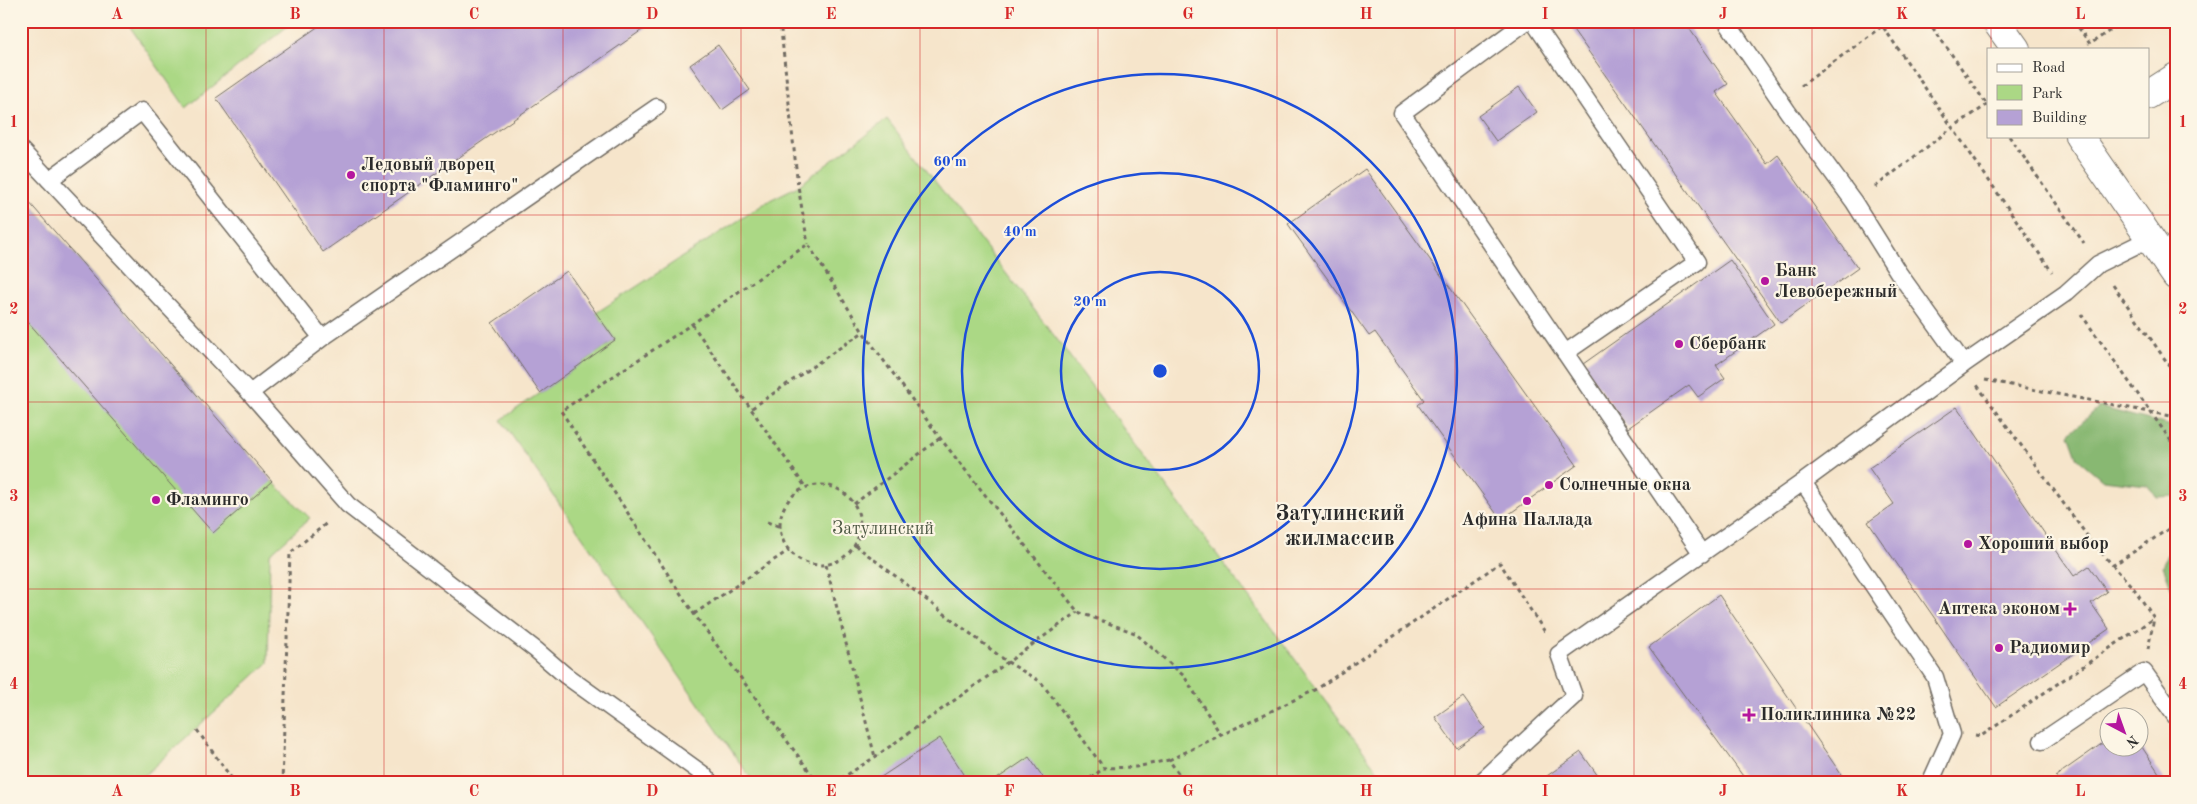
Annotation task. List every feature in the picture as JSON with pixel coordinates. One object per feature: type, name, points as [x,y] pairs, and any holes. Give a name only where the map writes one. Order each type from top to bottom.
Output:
[{"type":"street","points":[[1996,21],[2015,48]]},
{"type":"street","points":[[2150,94],[2176,77]]},
{"type":"street","points":[[2083,138],[2149,239],[2176,276]]},
{"type":"lane","points":[[1527,21],[1402,113],[1702,554]]},
{"type":"lane","points":[[1533,21],[1697,262],[1565,353]]},
{"type":"lane","points":[[1726,21],[1782,100],[1788,112],[1854,202],[1898,272],[1964,364]]},
{"type":"lane","points":[[250,393],[322,338],[657,107]]},
{"type":"lane","points":[[49,180],[142,111],[322,338]]},
{"type":"lane","points":[[21,150],[250,393],[348,505],[536,650],[565,675],[704,775],[710,783]]},
{"type":"lane","points":[[1480,783],[1574,696],[1559,654],[2066,293],[2098,264],[2149,239]]},
{"type":"lane","points":[[1803,482],[1935,677],[1952,734],[1930,783]]},
{"type":"lane","points":[[2042,741],[2144,672],[2176,717]]},
{"type":"path","points":[[780,21],[798,186],[808,244],[862,332],[940,438],[1078,612],[1135,632],[1184,676],[1221,735]]},
{"type":"path","points":[[1879,21],[1954,127],[2066,293],[2176,448]]},
{"type":"path","points":[[1782,100],[1883,28],[1889,21]]},
{"type":"path","points":[[1928,21],[1987,105]]},
{"type":"path","points":[[2074,21],[2090,44],[2124,21]]},
{"type":"path","points":[[1854,202],[1954,127],[1987,107]]},
{"type":"path","points":[[2176,194],[2172,207],[2176,212]]},
{"type":"path","points":[[808,244],[561,411],[694,614],[818,783]]},
{"type":"path","points":[[692,324],[806,488]]},
{"type":"path","points":[[752,408],[862,332]]},
{"type":"path","points":[[1952,734],[1981,736],[2154,618],[2135,590],[2091,541],[1964,364]]},
{"type":"path","points":[[1973,378],[2176,417]]},
{"type":"path","points":[[854,504],[940,438]]},
{"type":"path","points":[[828,486],[847,496],[854,504],[860,524],[855,545],[838,561],[826,565],[805,562],[789,550],[783,539],[782,515],[787,504],[795,494],[806,488],[828,486]]},
{"type":"path","points":[[282,783],[290,553],[348,505]]},
{"type":"path","points":[[766,522],[781,527]]},
{"type":"path","points":[[2112,566],[2176,524]]},
{"type":"path","points":[[855,545],[1006,661],[1041,682],[1104,768]]},
{"type":"path","points":[[694,614],[789,550]]},
{"type":"path","points":[[1084,783],[1104,768],[1136,768],[1168,760],[1318,689],[1500,563],[1559,654]]},
{"type":"path","points":[[826,565],[875,757]]},
{"type":"path","points":[[834,783],[875,757],[1006,661],[1078,612]]},
{"type":"path","points":[[198,730],[235,783]]},
{"type":"path","points":[[1168,760],[1185,783]]},
{"type":"green space","points":[[126,21],[294,21],[186,108]]},
{"type":"green space","name":"Затулинский","points":[[887,119],[1056,338],[1387,783],[754,783],[501,420],[615,340],[596,313],[770,200],[798,186]]},
{"type":"green space","name":"Фламинго","points":[[21,193],[272,481],[310,518],[270,554],[268,663],[136,783],[21,783]]},
{"type":"green space","points":[[2099,407],[2176,427],[2176,496],[2157,497],[2147,485],[2103,480],[2078,459],[2069,434]]},
{"type":"green space","points":[[2176,551],[2176,600],[2163,566],[2169,552]]},
{"type":"building","name":"Ледовый дворец спорта \"Фламинго\"","points":[[326,21],[655,21],[323,252],[216,98]]},
{"type":"building","points":[[1572,21],[1684,21],[1728,84],[1716,92],[1767,164],[1778,155],[1858,268],[1781,323],[1569,24]]},
{"type":"building","points":[[718,45],[750,90],[722,110],[690,65]]},
{"type":"building","points":[[1519,87],[1537,112],[1496,141],[1478,116]]},
{"type":"building","points":[[1365,169],[1577,465],[1501,520],[1418,405],[1424,400],[1375,332],[1369,336],[1288,224]]},
{"type":"building","points":[[21,193],[272,481],[213,533],[21,314]]},
{"type":"building","name":"Сбербанк","points":[[1730,260],[1774,324],[1716,365],[1725,378],[1698,397],[1689,385],[1628,428],[1583,364]]},
{"type":"building","points":[[567,271],[615,340],[540,393],[492,323]]},
{"type":"building","name":"Хороший выбор","points":[[1957,407],[2074,576],[2089,566],[2107,592],[2091,603],[2109,629],[1996,707],[1868,522],[1894,504],[1869,468]]},
{"type":"building","name":"Поликлиника №22","points":[[1719,595],[1847,783],[1748,783],[1649,647]]},
{"type":"building","points":[[1463,697],[1485,728],[1457,748],[1435,717]]},
{"type":"building","points":[[940,738],[968,780],[965,783],[872,783]]},
{"type":"building","points":[[2100,745],[2100,756],[2148,756],[2165,782],[2061,783],[2056,776]]},
{"type":"building","points":[[1581,752],[1603,783],[1537,783]]},
{"type":"building","points":[[1029,757],[1047,783],[991,783]]},
{"type":"place","name":"Ледовый дворец спорта \"Фламинго\"","points":[[351,175]]},
{"type":"place","name":"Банк Левобережный","points":[[1765,281]]},
{"type":"place","name":"Сбербанк","points":[[1679,344]]},
{"type":"place","name":"Солнечные окна","points":[[1549,485]]},
{"type":"place","name":"Фламинго","points":[[156,500]]},
{"type":"place","name":"Афина Паллада","points":[[1527,501]]},
{"type":"place","name":"Хороший выбор","points":[[1968,544]]},
{"type":"place","name":"Аптека эконом","points":[[2070,609]]},
{"type":"place","name":"Радиомир","points":[[1999,648]]},
{"type":"place","name":"Поликлиника №22","points":[[1749,715]]},
{"type":"district","name":"Затулинский жилмассив","points":[[1340,526]]}]
